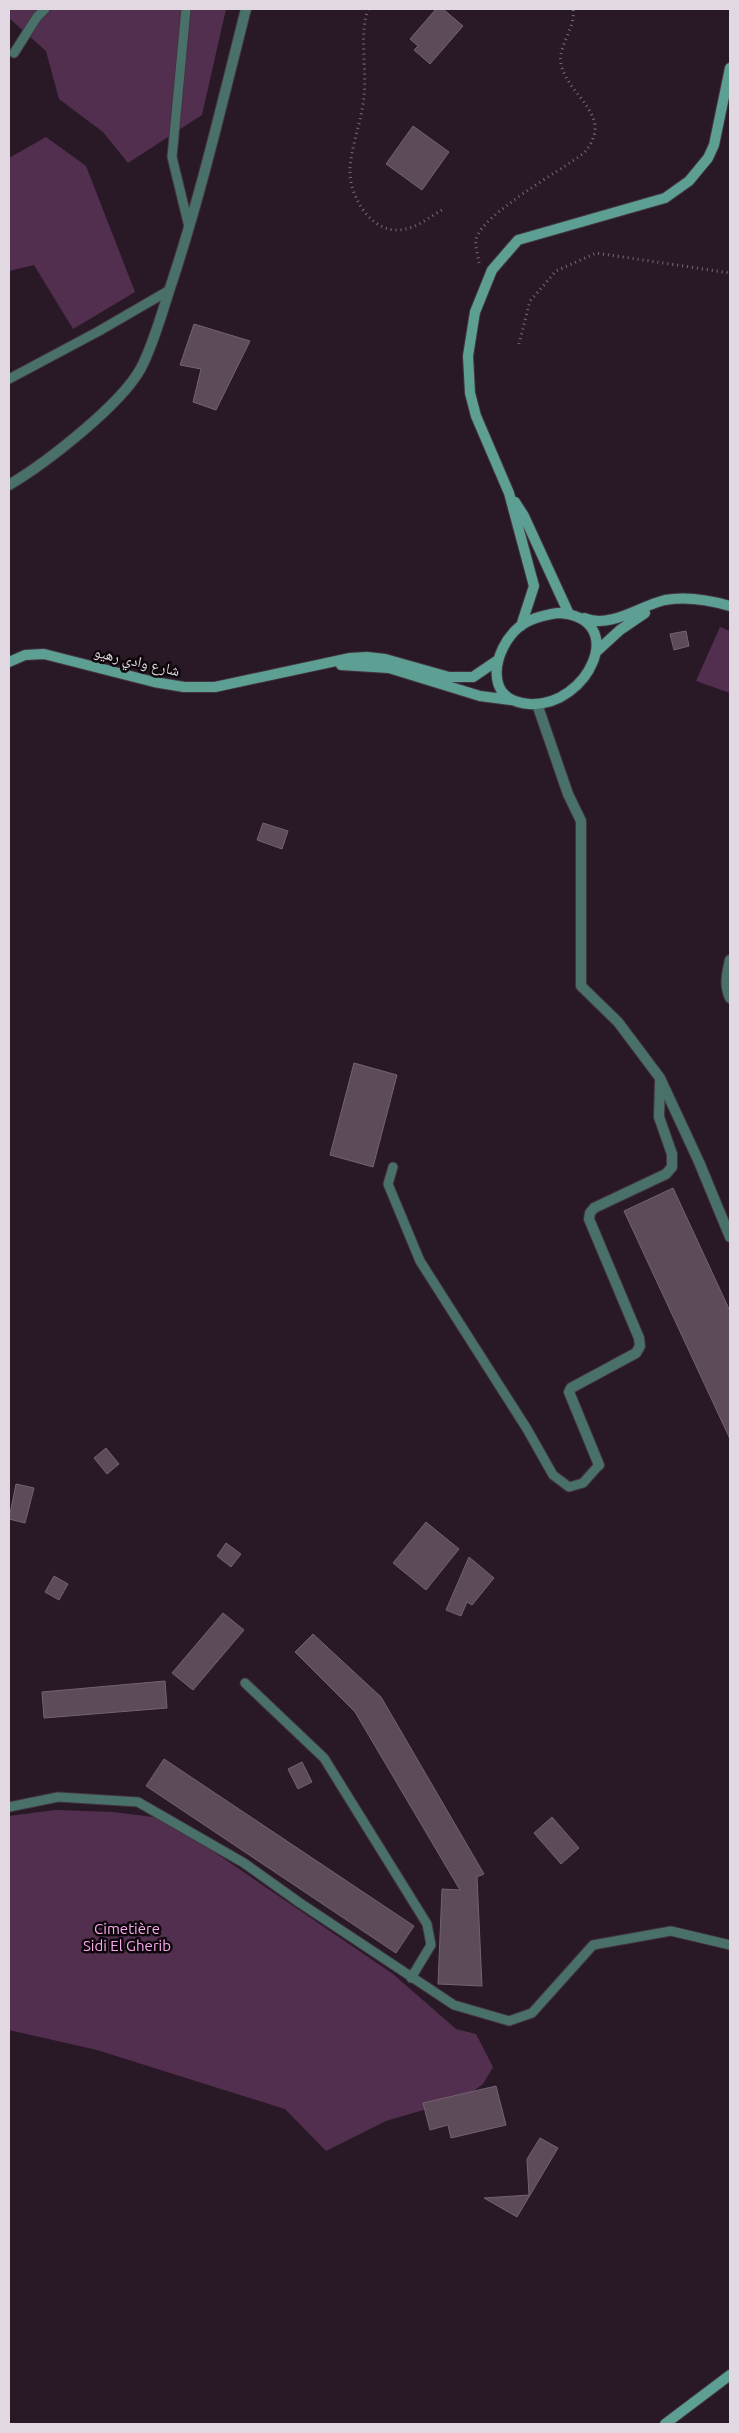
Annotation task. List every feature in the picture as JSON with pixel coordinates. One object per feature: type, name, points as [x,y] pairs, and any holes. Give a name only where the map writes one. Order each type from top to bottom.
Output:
[{"type":"street","points":[[9,485],[51,457],[121,396],[141,368],[189,227],[209,158],[246,9]]},
{"type":"street","points":[[521,626],[534,586],[509,493],[476,416],[470,393],[468,356],[475,312],[492,270],[518,240],[665,198],[689,181],[708,158],[714,145],[730,68]]},
{"type":"street","points":[[509,493],[524,516],[572,614],[590,625],[597,643],[596,652],[587,675],[580,684],[560,698],[537,704],[513,700],[500,687],[496,669],[498,660],[509,638],[521,626],[547,614],[572,614],[593,622],[613,619],[665,600],[690,598],[730,606]]},
{"type":"street","points":[[596,652],[620,630],[665,600]]},
{"type":"street","name":"شارع وادي رهيو","points":[[9,662],[25,655],[44,654],[162,684],[200,688],[230,684],[350,658],[376,657],[449,676],[465,678],[473,677],[498,660]]},
{"type":"street","name":"شارع وادي رهيو","points":[[320,665],[379,666],[480,696],[513,700]]},
{"type":"street","points":[[537,704],[568,794],[581,821],[581,986],[618,1022],[660,1078],[699,1162],[730,1237]]},
{"type":"street","points":[[730,960],[727,974],[727,991],[730,998]]},
{"type":"street","points":[[599,1465],[569,1392],[571,1388],[636,1353],[640,1346],[639,1338],[589,1220],[590,1212],[594,1208],[666,1174],[672,1168],[672,1154],[659,1117],[660,1078]]},
{"type":"street","points":[[665,2424],[730,2375]]},
{"type":"lane","points":[[14,53],[37,17],[45,9]]},
{"type":"lane","points":[[186,9],[172,156],[189,227]]},
{"type":"lane","points":[[9,378],[99,331],[168,291]]},
{"type":"lane","points":[[393,1167],[388,1184],[420,1261],[527,1429],[553,1475],[568,1487],[583,1483],[599,1465]]},
{"type":"lane","points":[[245,1683],[324,1758],[427,1924],[431,1945],[411,1978]]},
{"type":"lane","points":[[9,1807],[58,1797],[138,1802],[244,1863],[411,1978],[454,2005],[509,2022],[532,2013],[593,1945],[671,1931],[730,1945]]},
{"type":"path","points":[[368,9],[364,36],[364,98],[350,166],[352,185],[367,216],[385,228],[406,229],[442,210]]},
{"type":"path","points":[[480,265],[476,240],[485,224],[497,213],[584,153],[593,140],[595,131],[593,115],[564,73],[560,60],[572,25],[573,9]]},
{"type":"path","points":[[519,344],[530,301],[556,272],[596,253],[730,273]]},
{"type":"green space","points":[[9,9],[226,9],[202,115],[128,163],[103,132],[59,99],[46,51],[9,18]]},
{"type":"green space","points":[[46,137],[86,166],[135,292],[73,329],[34,265],[9,271],[9,158]]},
{"type":"green space","points":[[720,627],[730,631],[730,693],[696,681]]},
{"type":"green space","name":"Cimetière Sidi El Gherib","points":[[55,1810],[113,1812],[153,1817],[182,1830],[393,1974],[456,2029],[476,2034],[493,2067],[483,2084],[464,2098],[386,2121],[326,2151],[285,2109],[97,2050],[9,2030],[9,1816]]},
{"type":"building","points":[[436,9],[443,9],[463,26],[430,64],[414,50],[418,46],[410,39]]},
{"type":"building","points":[[413,126],[449,152],[422,190],[386,164]]},
{"type":"building","points":[[194,324],[250,341],[216,410],[193,402],[201,369],[180,365]]},
{"type":"building","points":[[686,631],[689,646],[674,650],[670,634]]},
{"type":"building","points":[[263,823],[288,831],[282,849],[257,840]]},
{"type":"building","points":[[354,1063],[397,1075],[373,1167],[330,1155]]},
{"type":"building","points":[[673,1188],[730,1311],[730,1439],[624,1211]]},
{"type":"building","points":[[106,1448],[119,1464],[107,1474],[94,1458]]},
{"type":"building","points":[[16,1484],[34,1488],[25,1523],[9,1519]]},
{"type":"building","points":[[426,1522],[459,1549],[426,1590],[393,1563]]},
{"type":"building","points":[[226,1543],[241,1554],[231,1567],[217,1556]]},
{"type":"building","points":[[469,1557],[494,1578],[472,1605],[467,1602],[461,1616],[446,1610]]},
{"type":"building","points":[[54,1576],[68,1584],[59,1600],[45,1592]]},
{"type":"building","points":[[223,1613],[244,1630],[193,1690],[172,1673]]},
{"type":"building","points":[[313,1634],[381,1697],[484,1874],[477,1877],[482,1986],[438,1984],[442,1889],[460,1890],[355,1712],[295,1652]]},
{"type":"building","points":[[165,1681],[167,1708],[44,1718],[42,1692]]},
{"type":"building","points":[[164,1759],[414,1926],[396,1953],[146,1786]]},
{"type":"building","points":[[302,1762],[312,1782],[298,1789],[288,1769]]},
{"type":"building","points":[[552,1817],[579,1848],[561,1864],[534,1833]]},
{"type":"building","points":[[496,2086],[506,2125],[451,2138],[448,2125],[430,2130],[423,2103]]},
{"type":"building","points":[[540,2138],[558,2148],[517,2217],[484,2198],[529,2195],[527,2159]]}]
